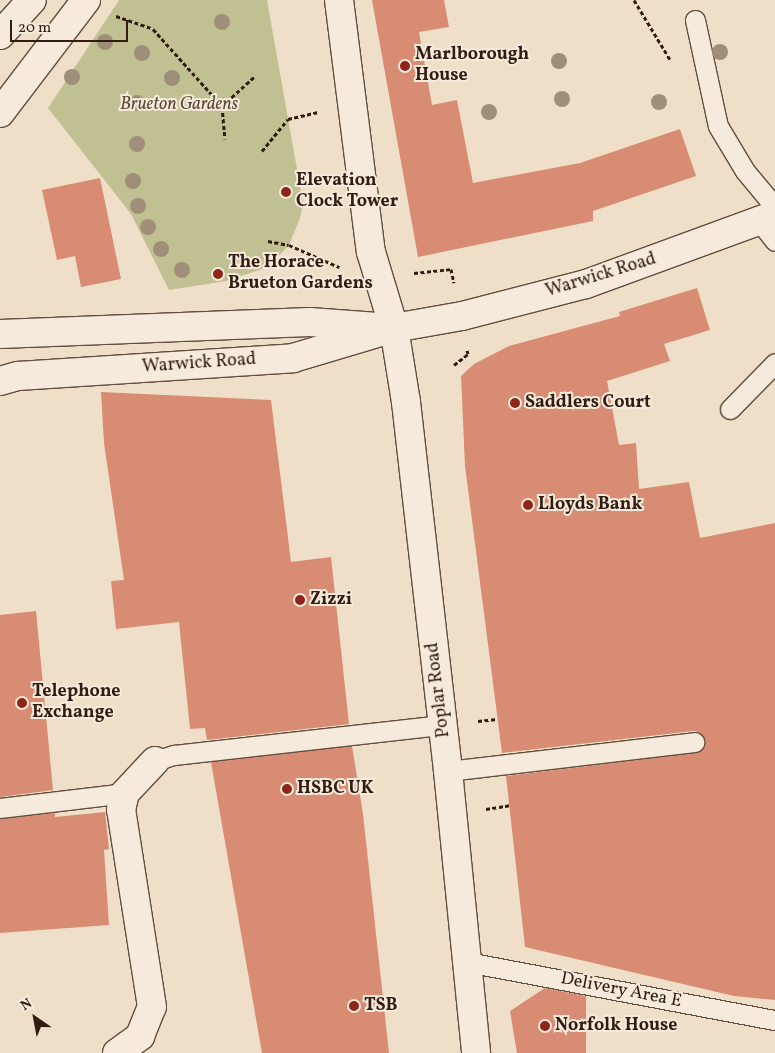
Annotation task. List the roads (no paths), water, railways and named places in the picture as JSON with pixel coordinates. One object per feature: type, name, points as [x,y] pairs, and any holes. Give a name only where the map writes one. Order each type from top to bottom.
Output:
[{"type":"street","points":[[0,35],[32,0]]},
{"type":"street","points":[[339,0],[372,252],[394,328]]},
{"type":"street","points":[[0,113],[97,7]]},
{"type":"street","name":"Warwick Road","points":[[0,381],[18,376],[292,358],[394,328],[462,316],[586,284],[771,221]]},
{"type":"street","name":"Warwick Road","points":[[7,331],[310,322],[394,328]]},
{"type":"street","name":"Poplar Road","points":[[394,328],[406,402],[448,771],[476,1053]]},
{"type":"street","points":[[117,1053],[140,1036],[152,1007],[121,810],[125,792],[155,761]]},
{"type":"lane","points":[[695,20],[718,126],[745,171],[771,221]]},
{"type":"lane","points":[[730,409],[775,363]]},
{"type":"lane","points":[[155,761],[174,755],[442,725]]},
{"type":"lane","points":[[448,771],[694,742]]},
{"type":"lane","points":[[0,808],[125,792]]},
{"type":"lane","name":"Delivery Area E","points":[[468,962],[775,1020]]},
{"type":"place","name":"Marlborough House","points":[[405,66]]},
{"type":"place","name":"Elevation Clock Tower","points":[[286,192]]},
{"type":"place","name":"The Horace Brueton Gardens","points":[[218,274]]},
{"type":"place","name":"Saddlers Court","points":[[515,403]]},
{"type":"place","name":"Lloyds Bank","points":[[528,505]]},
{"type":"place","name":"Zizzi","points":[[300,600]]},
{"type":"place","name":"Telephone Exchange","points":[[22,703]]},
{"type":"place","name":"HSBC UK","points":[[287,789]]},
{"type":"place","name":"TSB","points":[[354,1006]]},
{"type":"place","name":"Norfolk House","points":[[545,1026]]},
{"type":"park label","name":"Brueton Gardens","points":[[179,105]]}]
